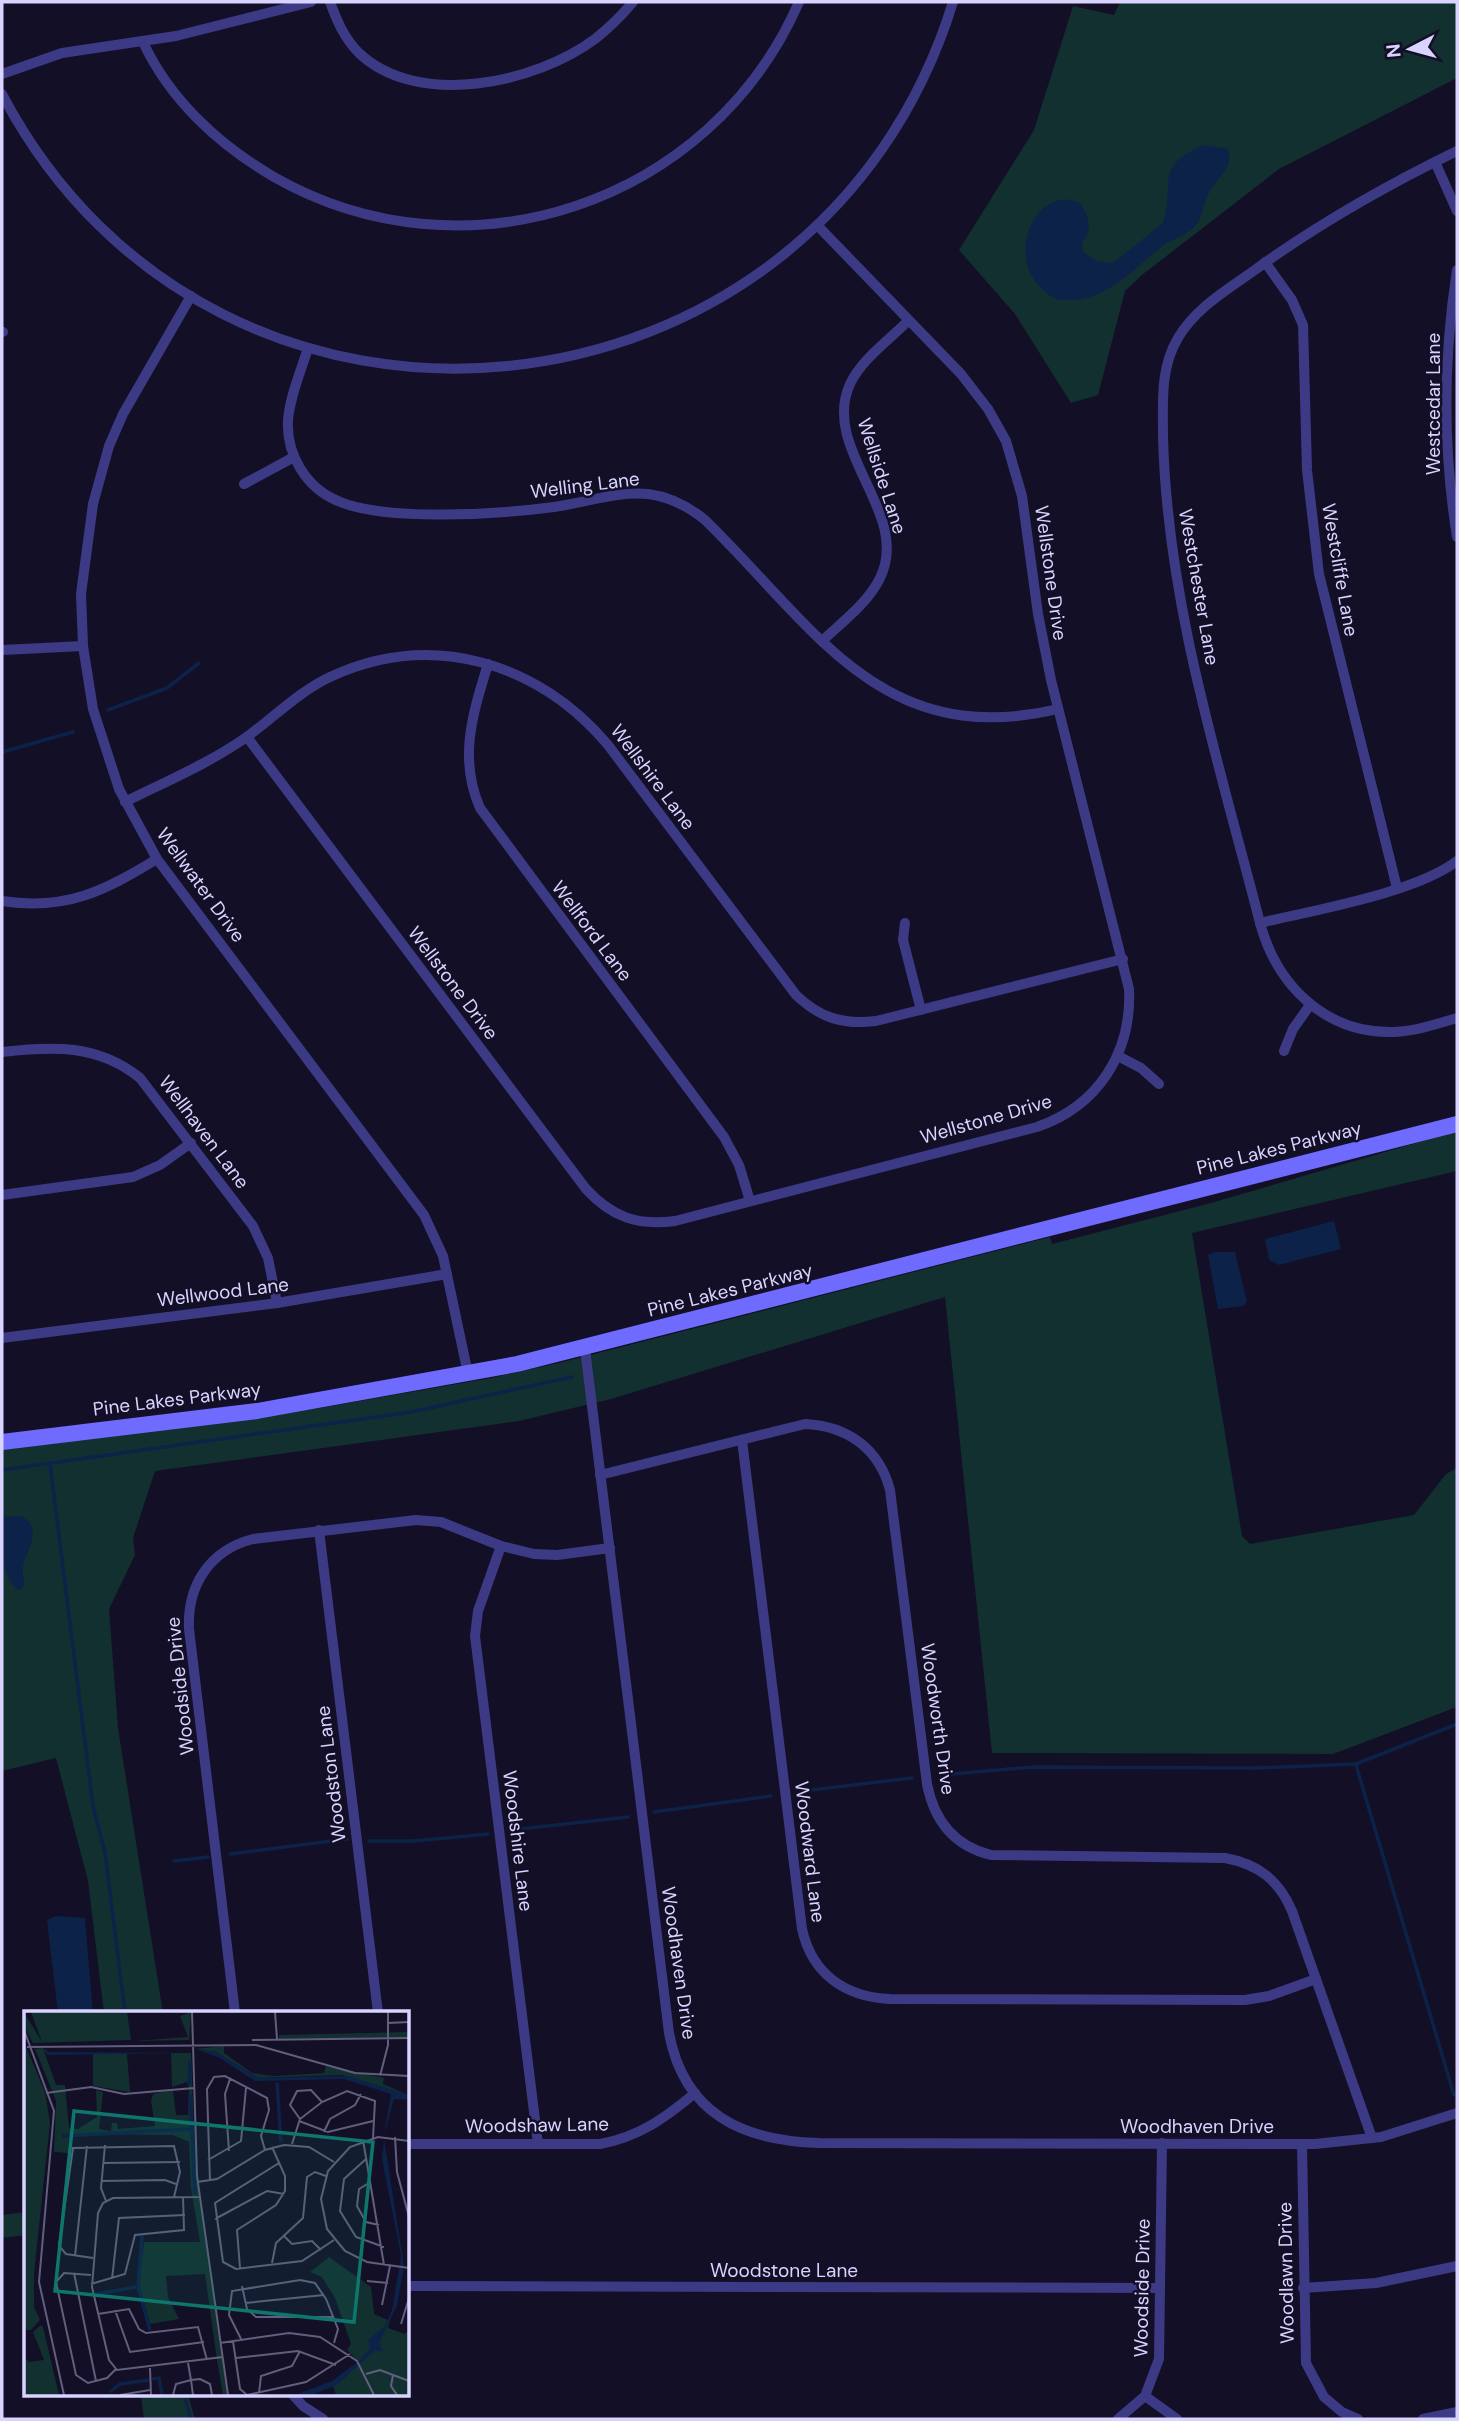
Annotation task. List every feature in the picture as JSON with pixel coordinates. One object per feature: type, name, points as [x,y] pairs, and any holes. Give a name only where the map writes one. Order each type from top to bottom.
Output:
[{"type":"street","points":[[2,74],[62,53],[143,42],[218,27],[311,2]]},
{"type":"street","points":[[330,2],[349,42],[376,65],[409,79],[461,84],[516,77],[571,54],[595,39],[634,2]]},
{"type":"street","points":[[143,42],[163,80],[190,112],[246,160],[278,179],[318,199],[373,216],[431,224],[480,225],[532,218],[581,205],[640,178],[674,157],[735,102],[773,52],[799,2]]},
{"type":"street","points":[[2,94],[38,154],[85,210],[131,253],[191,296],[308,348],[382,365],[449,370],[519,366],[592,353],[650,333],[712,303],[766,268],[817,225],[851,190],[894,131],[929,68],[953,2]]},
{"type":"street","name":"Westchester Lane","points":[[1457,151],[1339,213],[1265,262],[1205,307],[1183,331],[1166,368],[1163,403],[1168,512],[1180,598],[1260,923],[1277,968],[1310,1005],[1341,1023],[1378,1032],[1404,1031],[1457,1018]]},
{"type":"street","points":[[1435,162],[1457,212]]},
{"type":"street","name":"Wellstone Drive","points":[[247,737],[578,1178],[602,1205],[629,1220],[651,1223],[675,1221],[1047,1123],[1087,1098],[1105,1079],[1118,1056],[1127,1031],[1129,1009],[1123,958],[1058,709],[1038,614],[1022,496],[1010,452],[994,419],[976,392],[817,225]]},
{"type":"street","name":"Westcliffe Lane","points":[[1265,262],[1292,300],[1304,334],[1307,470],[1319,574],[1397,888]]},
{"type":"street","name":"Westcedar Lane","points":[[1457,270],[1447,389],[1449,466],[1457,537]]},
{"type":"street","name":"Wellwater Drive","points":[[191,296],[134,391],[109,446],[93,504],[81,594],[83,646],[100,735],[125,802],[157,859],[410,1194],[436,1239],[447,1274],[468,1374]]},
{"type":"street","name":"Wellside Lane","points":[[822,641],[867,597],[885,564],[884,531],[848,437],[844,407],[857,372],[908,321]]},
{"type":"street","name":"Welling Lane","points":[[308,348],[288,418],[294,457],[313,484],[334,500],[389,511],[484,514],[559,507],[629,494],[673,500],[705,520],[822,641],[874,685],[926,709],[961,716],[999,718],[1058,709]]},
{"type":"street","points":[[244,484],[294,457]]},
{"type":"street","points":[[2,650],[83,646]]},
{"type":"street","name":"Wellshire Lane","points":[[125,802],[206,762],[247,737],[326,678],[361,665],[426,655],[488,664],[544,687],[571,706],[596,731],[808,1006],[834,1020],[860,1023],[921,1010],[1123,958]]},
{"type":"street","name":"Wellford Lane","points":[[488,664],[468,744],[470,776],[480,808],[724,1137],[739,1165],[750,1201]]},
{"type":"street","points":[[2,901],[43,904],[81,898],[107,888],[157,859]]},
{"type":"street","points":[[1260,923],[1397,888],[1436,875],[1457,861]]},
{"type":"street","points":[[905,923],[903,940],[921,1010]]},
{"type":"street","points":[[1284,1051],[1290,1033],[1310,1005]]},
{"type":"street","name":"Wellhaven Lane","points":[[2,1052],[61,1047],[105,1057],[123,1066],[146,1084],[260,1237],[271,1267],[277,1303]]},
{"type":"street","points":[[1118,1056],[1141,1068],[1158,1084]]},
{"type":"street","name":"Pine Lakes Parkway","points":[[2,1442],[257,1411],[468,1374],[585,1349],[1457,1124]]},
{"type":"street","points":[[2,1195],[133,1177],[160,1165],[191,1143]]},
{"type":"street","name":"Wellwood Lane","points":[[2,1338],[277,1303],[447,1274]]},
{"type":"street","name":"Woodhaven Drive","points":[[585,1349],[669,2033],[676,2059],[695,2093],[711,2111],[741,2130],[787,2142],[1302,2144],[1372,2138],[1457,2113]]},
{"type":"street","name":"Woodworth Drive","points":[[600,1475],[805,1424],[831,1427],[860,1441],[879,1461],[887,1479],[894,1512],[929,1793],[938,1817],[955,1838],[976,1850],[998,1856],[1216,1858],[1248,1864],[1269,1876],[1284,1894],[1372,2138]]},
{"type":"street","name":"Woodward Lane","points":[[742,1440],[801,1921],[810,1954],[824,1974],[851,1992],[890,1999],[1245,2000],[1269,1996],[1316,1979]]},
{"type":"street","name":"Woodside Drive","points":[[236,2011],[189,1629],[189,1605],[194,1587],[204,1570],[230,1548],[253,1539],[403,1520],[430,1521],[501,1546],[549,1555],[610,1548]]},
{"type":"street","name":"Woodston Lane","points":[[319,1530],[378,2011]]},
{"type":"street","name":"Woodshire Lane","points":[[501,1546],[480,1602],[475,1636],[538,2144]]},
{"type":"street","name":"Woodshaw Lane","points":[[410,2144],[592,2144],[625,2138],[658,2122],[695,2093]]},
{"type":"street","name":"Woodside Drive","points":[[1118,2419],[1145,2396],[1159,2359],[1162,2143]]},
{"type":"street","name":"Woodlawn Drive","points":[[1302,2144],[1303,2347],[1310,2375],[1330,2403],[1358,2419]]},
{"type":"street","points":[[1303,2288],[1376,2283],[1457,2266]]},
{"type":"street","name":"Woodstone Lane","points":[[410,2286],[1160,2288]]},
{"type":"street","points":[[294,2396],[303,2406],[323,2419]]},
{"type":"street","points":[[1145,2396],[1177,2419]]},
{"type":"street","points":[[1423,2419],[1457,2412]]},
{"type":"green space","points":[[1120,2],[1457,2],[1457,78],[1279,169],[1142,275],[1125,291],[1098,395],[1071,403],[1015,314],[959,250],[1034,130],[1073,6],[1114,15]]},
{"type":"green space","points":[[1457,1131],[1457,1171],[1192,1233],[1242,1536],[1250,1544],[1414,1515],[1446,1474],[1457,1468],[1457,1707],[1333,1754],[992,1753],[945,1297],[611,1399],[519,1421],[155,1471],[133,1538],[135,1555],[109,1609],[118,1728],[163,2011],[104,2011],[88,1881],[56,1758],[2,1771],[2,1449],[320,1408],[491,1378],[1050,1237],[1052,1244],[1211,1203]]},
{"type":"green space","points":[[24,2212],[24,2235],[2,2238],[2,2215]]},
{"type":"green space","points":[[141,2396],[188,2396],[195,2419],[144,2419]]},
{"type":"water","points":[[1203,145],[1228,149],[1229,162],[1208,195],[1201,217],[1193,228],[1164,245],[1115,285],[1088,298],[1056,299],[1038,285],[1028,267],[1025,249],[1029,231],[1037,215],[1049,204],[1064,199],[1080,203],[1089,223],[1088,233],[1082,243],[1083,252],[1097,261],[1113,263],[1163,223],[1172,169],[1187,153]]},
{"type":"water","points":[[1334,1221],[1341,1249],[1279,1265],[1269,1260],[1265,1239]]},
{"type":"water","points":[[1214,1252],[1235,1252],[1247,1302],[1243,1306],[1218,1309],[1208,1255]]},
{"type":"water","points":[[21,1516],[32,1527],[33,1534],[23,1567],[25,1585],[19,1590],[8,1578],[5,1569],[2,1517]]},
{"type":"water","points":[[56,1916],[85,1918],[93,2011],[58,2011],[47,1920]]},
{"type":"waterway","points":[[108,710],[167,688],[199,663]]},
{"type":"waterway","points":[[2,752],[73,732]]},
{"type":"waterway","points":[[2,1470],[411,1412],[572,1377]]},
{"type":"waterway","points":[[50,1464],[93,1806],[105,1853],[125,2011]]},
{"type":"waterway","points":[[940,1775],[1033,1767],[1255,1768],[1356,1764],[1457,1724]]},
{"type":"waterway","points":[[1356,1765],[1454,2095]]},
{"type":"waterway","points":[[803,1791],[912,1778]]},
{"type":"waterway","points":[[654,1812],[771,1796]]},
{"type":"waterway","points":[[512,1830],[628,1817]]},
{"type":"waterway","points":[[369,1841],[414,1841],[488,1834]]},
{"type":"waterway","points":[[230,1854],[347,1839]]},
{"type":"waterway","points":[[174,1861],[208,1857]]},
{"type":"waterway","points":[[184,2396],[191,2419]]}]
